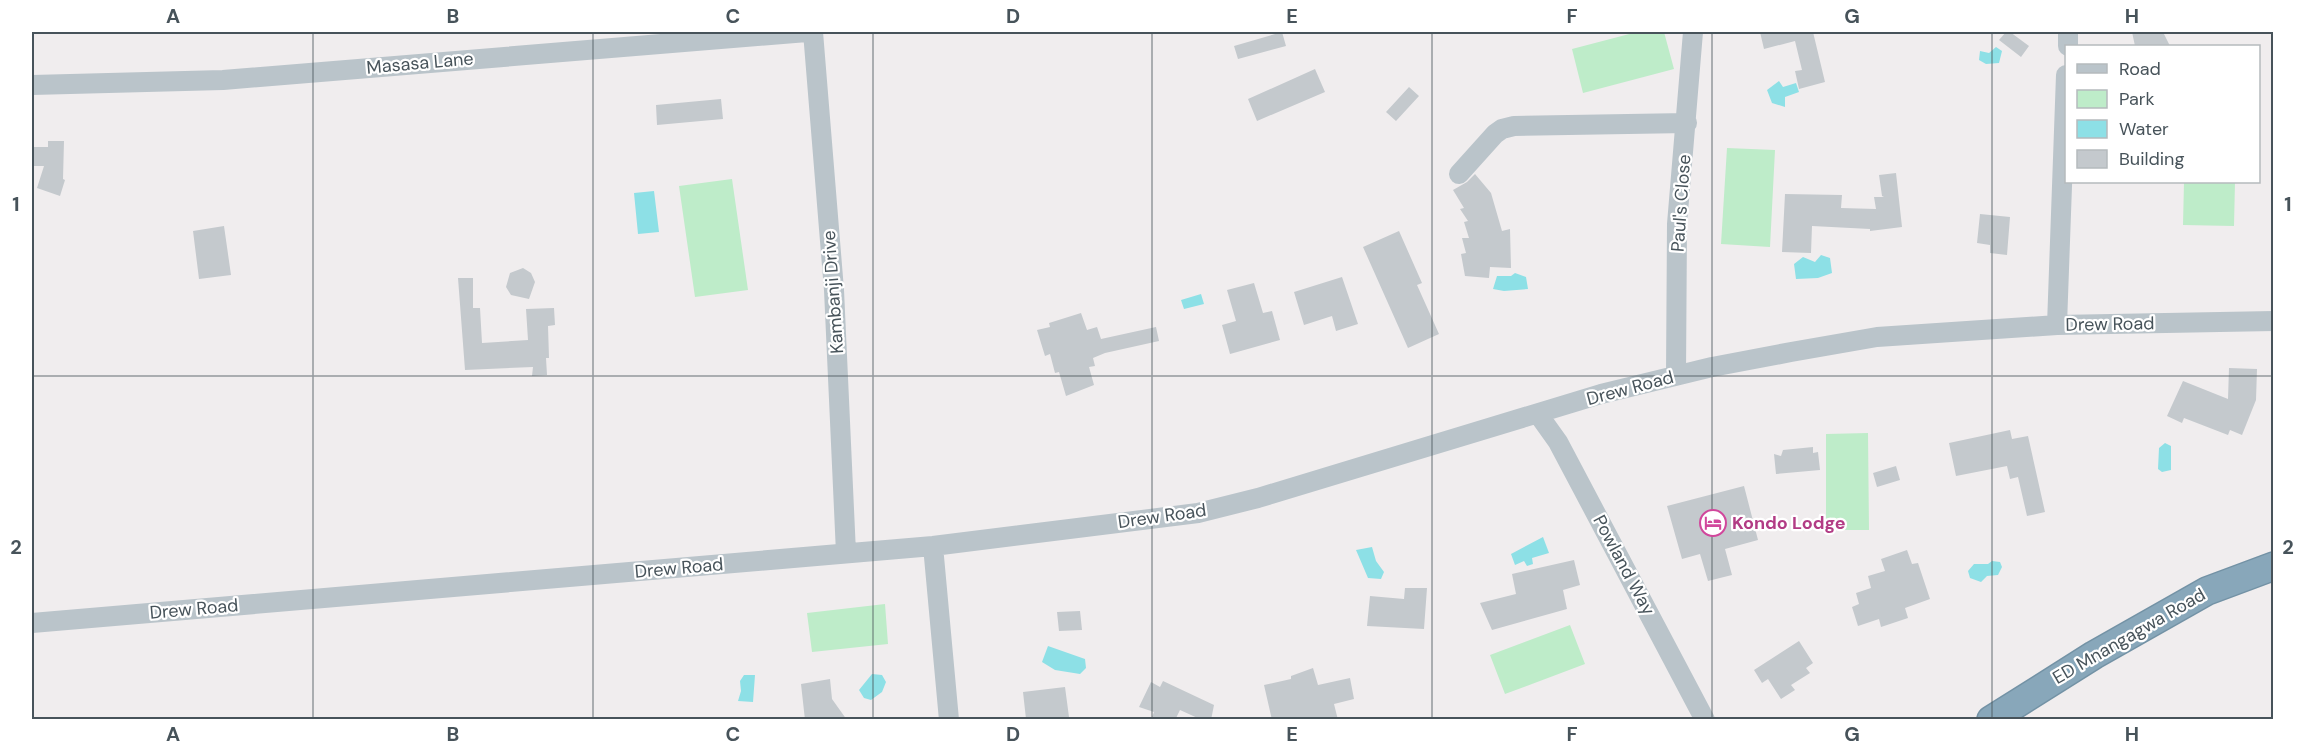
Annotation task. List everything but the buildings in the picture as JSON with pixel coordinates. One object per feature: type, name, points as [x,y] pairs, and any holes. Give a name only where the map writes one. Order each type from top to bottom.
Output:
[{"type":"highway","name":"ED Mnangagwa Road","points":[[1991,720],[2094,655],[2207,591],[2274,566]]},
{"type":"street","name":"Masasa Lane","points":[[32,85],[223,80],[807,32]]},
{"type":"street","name":"Kambanji Drive","points":[[813,32],[834,290],[846,553]]},
{"type":"street","name":"Paul's Close","points":[[1676,376],[1677,224],[1693,32]]},
{"type":"street","points":[[1459,174],[1495,134],[1502,129],[1514,126],[1687,123]]},
{"type":"street","points":[[2057,325],[2065,125]]},
{"type":"street","name":"Drew Road","points":[[32,623],[933,546],[1198,513],[1258,498],[1538,414],[1676,376],[1877,337],[2057,325],[2274,321]]},
{"type":"street","name":"Powland Way","points":[[1538,414],[1558,442],[1705,720]]},
{"type":"street","points":[[933,546],[949,720]]},
{"type":"green space","points":[[1637,32],[1664,32],[1674,69],[1583,93],[1572,49]]},
{"type":"green space","points":[[1727,148],[1775,150],[1770,247],[1721,244]]},
{"type":"green space","points":[[732,179],[748,290],[695,297],[679,186]]},
{"type":"green space","points":[[2184,183],[2235,183],[2234,226],[2183,225]]},
{"type":"green space","points":[[1868,433],[1869,530],[1826,530],[1826,434]]},
{"type":"green space","points":[[885,604],[888,644],[812,652],[807,613]]},
{"type":"green space","points":[[1570,625],[1585,664],[1505,694],[1490,655]]},
{"type":"water","points":[[1996,47],[2002,51],[1999,63],[1986,64],[1979,60],[1980,51],[1989,53]]},
{"type":"water","points":[[1779,81],[1783,87],[1796,83],[1799,92],[1785,97],[1785,107],[1772,103],[1767,90]]},
{"type":"water","points":[[654,191],[659,232],[638,234],[634,193]]},
{"type":"water","points":[[1821,255],[1830,258],[1832,273],[1818,278],[1796,279],[1794,264],[1803,257],[1815,262]]},
{"type":"water","points":[[1515,273],[1526,277],[1528,289],[1504,291],[1493,289],[1497,276],[1511,276]]},
{"type":"water","points":[[1201,294],[1204,304],[1184,309],[1181,300]]},
{"type":"water","points":[[2165,443],[2171,446],[2171,470],[2162,472],[2158,469],[2159,448]]},
{"type":"water","points":[[1543,537],[1549,553],[1532,558],[1533,564],[1527,566],[1524,561],[1515,565],[1511,554]]},
{"type":"water","points":[[1372,547],[1376,561],[1384,572],[1381,579],[1368,578],[1356,550]]},
{"type":"water","points":[[1992,561],[2000,562],[2002,567],[1998,575],[1987,576],[1981,582],[1970,578],[1968,571],[1974,564],[1988,564]]},
{"type":"water","points":[[1048,646],[1085,659],[1086,668],[1080,674],[1055,670],[1042,662]]},
{"type":"water","points":[[872,674],[882,675],[886,682],[882,692],[871,700],[864,698],[859,690]]},
{"type":"water","points":[[744,675],[755,675],[753,702],[738,701],[741,691],[740,681]]},
{"type":"place","name":"Kondo Lodge","points":[[1713,523]]}]
